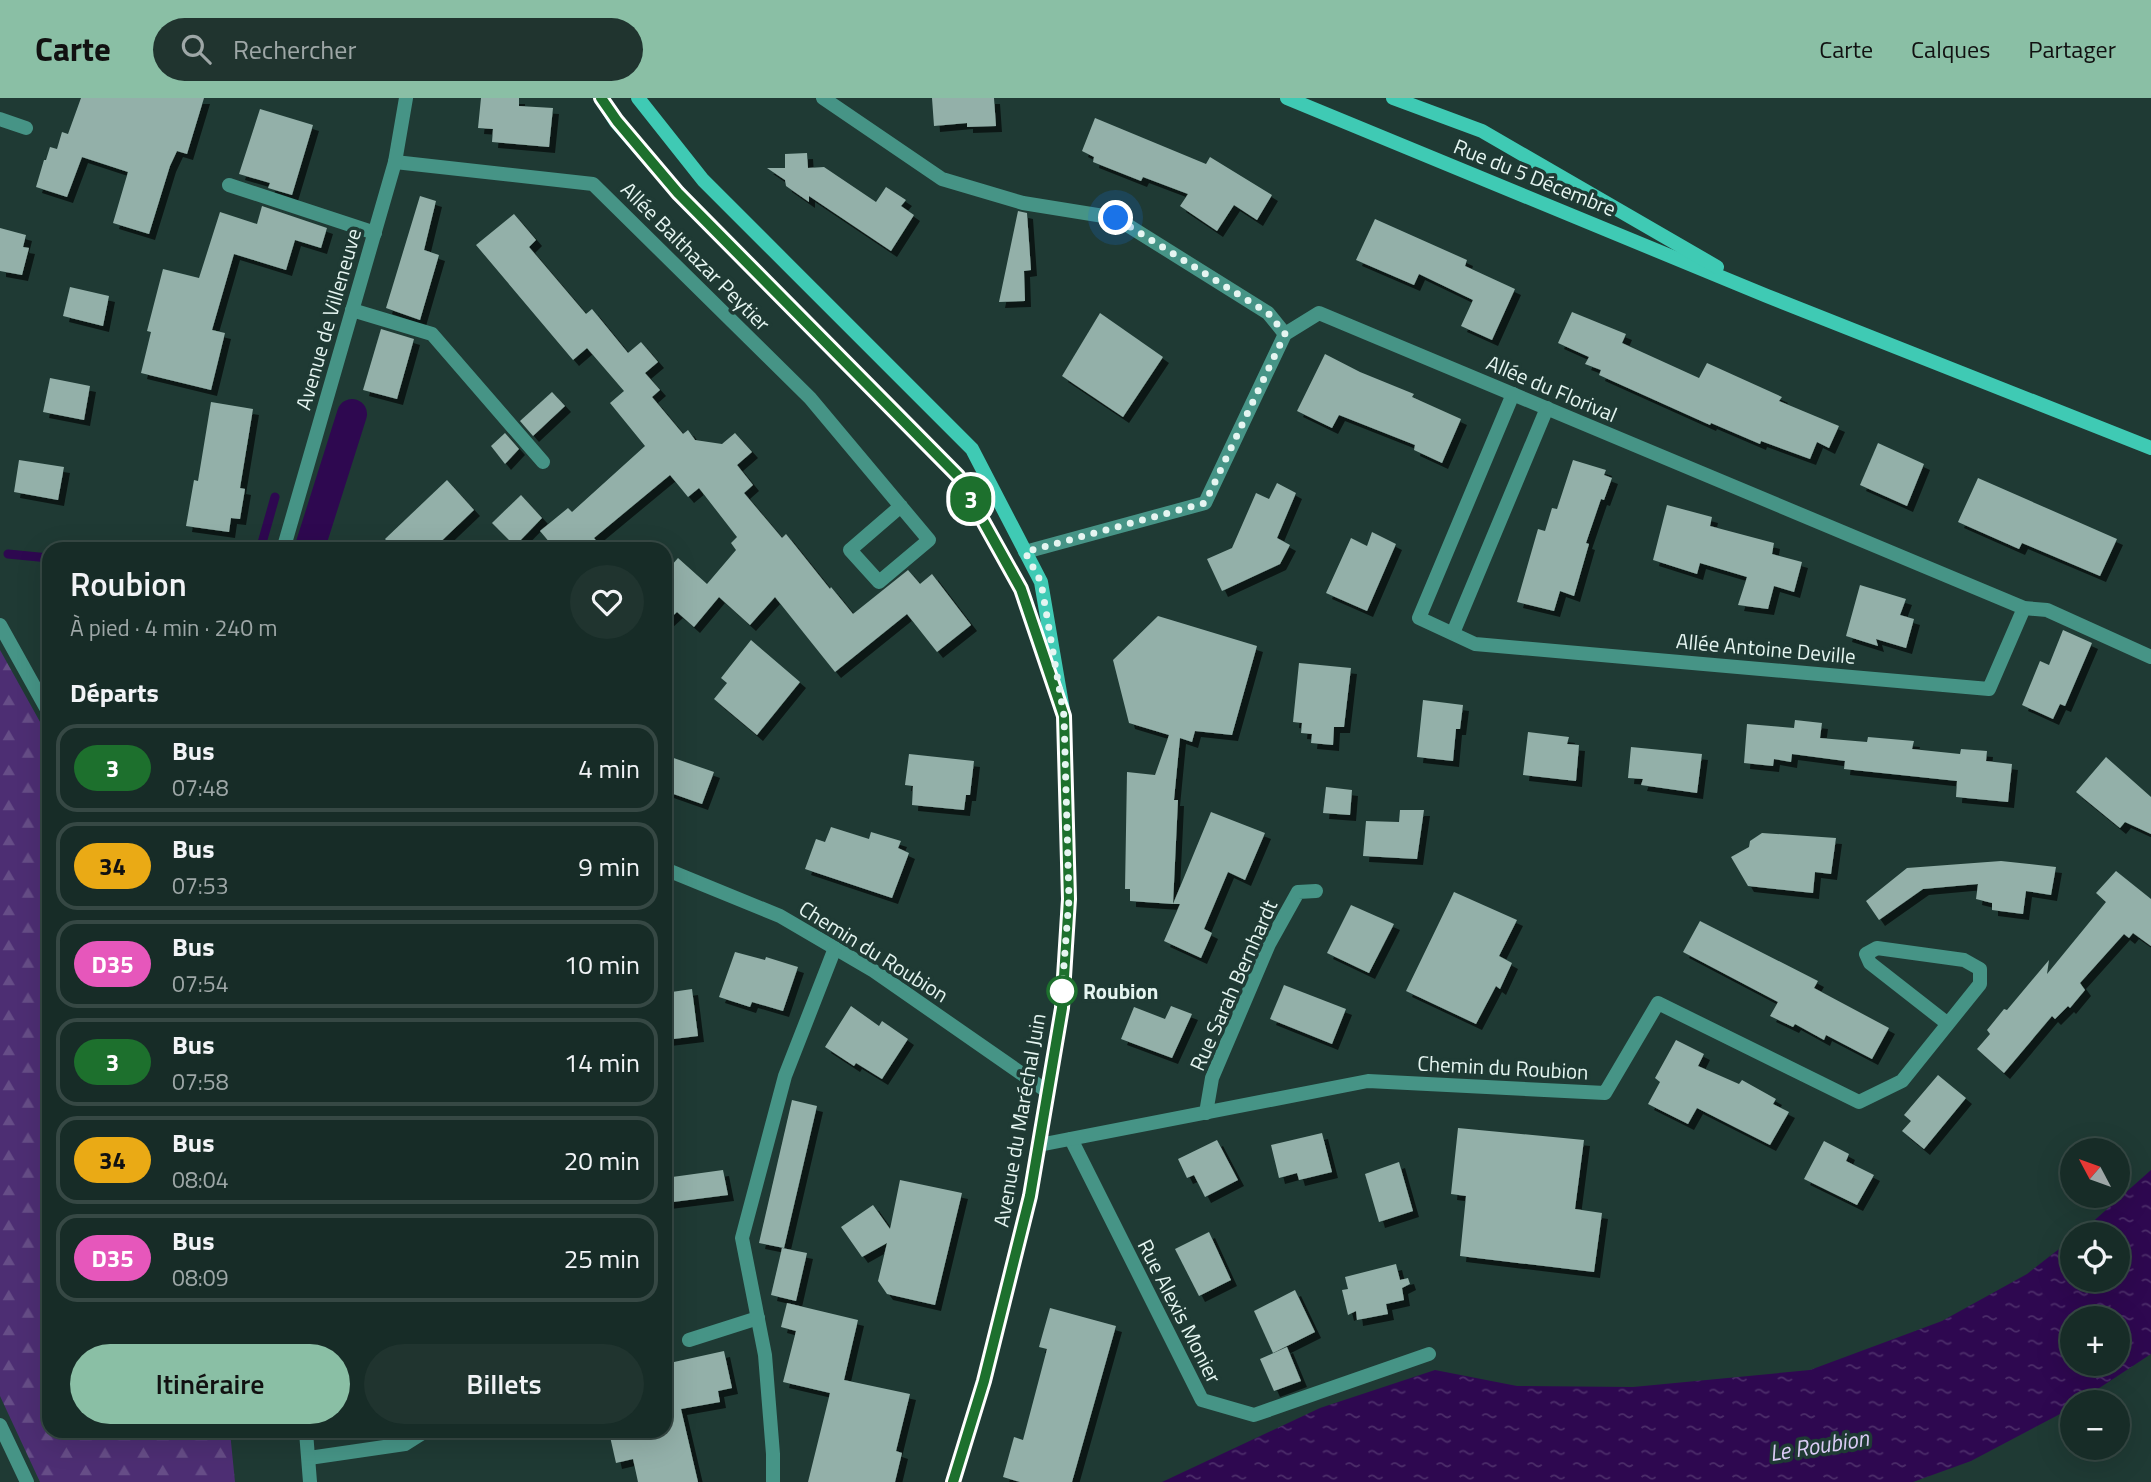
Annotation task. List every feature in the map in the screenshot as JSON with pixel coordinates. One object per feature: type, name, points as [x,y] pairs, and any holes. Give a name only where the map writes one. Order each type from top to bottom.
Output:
[{"type":"main road","points":[[601,98],[678,193],[958,476],[1021,589],[1064,716]]},
{"type":"main road","points":[[638,98],[702,180],[972,449],[1041,582],[1064,716]]},
{"type":"main road","name":"Rue du 5 Décembre","points":[[1287,98],[1766,296],[2151,448]]},
{"type":"main road","name":"Rue du 5 Décembre","points":[[1393,98],[1482,131],[1766,296]]},
{"type":"main road","name":"Avenue du Maréchal Juin","points":[[953,1482],[984,1381],[1030,1196],[1062,1008],[1069,899],[1064,716]]},
{"type":"street","name":"Avenue de Villeneuve","points":[[285,542],[395,162],[406,98]]},
{"type":"street","points":[[823,98],[942,179],[1023,203],[1116,218],[1268,313],[1285,334],[1205,503],[1025,552]]},
{"type":"street","points":[[0,119],[26,128]]},
{"type":"street","name":"Allée Balthazar Peytier","points":[[395,162],[593,184],[810,398],[901,506],[929,540],[879,582],[850,550],[901,506]]},
{"type":"street","points":[[229,185],[375,233]]},
{"type":"street","points":[[352,310],[432,334],[543,462]]},
{"type":"street","name":"Allée du Florival","points":[[1285,334],[1319,313],[2024,608],[2047,610],[2151,657]]},
{"type":"street","name":"Allée Antoine Deville","points":[[1513,394],[1419,618],[1475,644],[1989,689],[2024,608]]},
{"type":"street","points":[[1453,633],[1547,408]]},
{"type":"street","points":[[0,625],[42,700]]},
{"type":"street","name":"Chemin du Roubion","points":[[672,872],[780,916],[835,948],[874,971],[1048,1092]]},
{"type":"street","name":"Rue Sarah Bernhardt","points":[[1206,1112],[1212,1078],[1269,944],[1298,892],[1316,891]]},
{"type":"street","points":[[773,1482],[765,1355],[742,1238],[785,1076],[835,948]]},
{"type":"street","name":"Chemin du Roubion","points":[[1039,1145],[1368,1081],[1605,1094],[1658,1003],[1859,1102],[1902,1081],[1948,1024],[1980,984],[1980,969],[1964,960],[1877,948],[1866,954],[1870,963],[1948,1024]]},
{"type":"street","name":"Rue Alexis Monier","points":[[1071,1139],[1202,1401],[1254,1415],[1429,1354]]},
{"type":"street","points":[[689,1340],[758,1318]]},
{"type":"street","points":[[0,1425],[27,1482]]},
{"type":"street","points":[[307,1438],[310,1482]]},
{"type":"street","points":[[309,1458],[405,1444],[414,1438]]},
{"type":"green space","points":[[0,650],[42,725],[42,1438],[231,1438],[235,1482],[40,1482],[0,1396]]},
{"type":"water","name":"Le Roubion","points":[[2151,1170],[2151,1354],[2130,1368],[2130,1306],[2060,1306],[2060,1376],[2118,1376],[2096,1390],[2060,1390],[2060,1414],[1971,1461],[1913,1482],[1162,1482],[1320,1408],[1435,1370],[1517,1386],[1633,1387],[1810,1370],[1942,1321],[2027,1274],[2060,1248],[2060,1292],[2130,1292],[2130,1222],[2092,1222],[2108,1208],[2130,1208],[2130,1189]]},
{"type":"building","points":[[81,98],[204,98],[187,154],[177,151],[170,166],[149,234],[113,223],[128,172],[82,157],[67,197],[36,187],[50,147],[57,149],[62,132],[68,134]]},
{"type":"building","points":[[481,98],[519,98],[519,106],[553,108],[549,147],[492,142],[493,129],[478,128]]},
{"type":"building","points":[[932,98],[994,98],[996,126],[967,127],[967,123],[934,126]]},
{"type":"building","points":[[260,109],[313,125],[292,195],[268,188],[270,183],[239,174]]},
{"type":"building","points":[[1095,118],[1206,164],[1210,157],[1272,195],[1257,220],[1234,205],[1217,231],[1180,206],[1188,194],[1143,177],[1141,181],[1093,162],[1094,157],[1082,151]]},
{"type":"building","points":[[807,153],[808,168],[824,167],[876,202],[886,187],[906,200],[901,206],[914,215],[891,251],[809,196],[809,202],[767,168],[785,168],[785,154]]},
{"type":"building","points":[[420,196],[436,201],[424,250],[439,255],[420,320],[386,308]]},
{"type":"building","points":[[262,206],[327,228],[321,248],[295,240],[286,270],[234,254],[212,330],[225,333],[211,390],[141,373],[151,332],[147,331],[163,269],[199,278],[220,212],[257,224]]},
{"type":"building","points":[[1018,211],[1027,213],[1031,270],[1024,271],[1025,301],[999,302]]},
{"type":"building","points":[[514,214],[536,240],[529,247],[586,314],[592,309],[628,353],[641,342],[658,362],[645,373],[660,390],[652,397],[683,434],[688,430],[695,440],[722,444],[735,433],[752,452],[737,465],[753,485],[744,493],[782,538],[786,534],[853,614],[908,570],[920,584],[932,574],[971,625],[937,652],[907,614],[835,672],[775,597],[750,625],[719,597],[694,627],[677,612],[672,617],[672,565],[678,558],[707,584],[736,550],[731,543],[737,537],[699,488],[688,497],[670,475],[594,538],[597,542],[549,542],[540,531],[568,508],[572,512],[645,446],[610,403],[624,391],[587,348],[573,360],[476,245]]},
{"type":"building","points":[[1375,219],[1467,260],[1465,266],[1515,289],[1492,340],[1461,326],[1473,300],[1419,274],[1414,285],[1356,260]]},
{"type":"building","points":[[0,228],[26,235],[23,247],[29,248],[22,275],[0,271]]},
{"type":"building","points":[[70,287],[109,296],[103,326],[63,316]]},
{"type":"building","points":[[1572,312],[1626,334],[1622,343],[1699,378],[1707,363],[1782,397],[1779,401],[1839,426],[1829,448],[1817,442],[1810,459],[1761,441],[1760,444],[1711,423],[1710,425],[1599,375],[1601,370],[1585,364],[1589,357],[1558,343]]},
{"type":"building","points":[[1100,313],[1163,357],[1123,417],[1062,376]]},
{"type":"building","points":[[381,329],[414,339],[397,399],[363,390]]},
{"type":"building","points":[[1325,354],[1414,394],[1412,397],[1461,419],[1442,463],[1414,450],[1415,445],[1339,415],[1332,428],[1297,411]]},
{"type":"building","points":[[50,378],[90,386],[84,420],[43,412]]},
{"type":"building","points":[[552,392],[565,406],[533,436],[520,421]]},
{"type":"building","points":[[211,402],[253,409],[240,488],[245,489],[240,519],[231,518],[229,532],[186,526],[194,480],[198,481]]},
{"type":"building","points":[[505,433],[519,449],[505,464],[491,446]]},
{"type":"building","points":[[1878,443],[1924,464],[1907,506],[1860,485]]},
{"type":"building","points":[[19,460],[64,467],[58,500],[14,492]]},
{"type":"building","points":[[1573,460],[1606,470],[1604,475],[1612,478],[1604,500],[1601,499],[1586,543],[1589,544],[1574,596],[1560,591],[1554,611],[1517,602],[1538,529],[1545,531],[1552,508],[1557,509]]},
{"type":"building","points":[[1978,478],[2117,539],[2100,576],[2022,543],[2019,549],[1958,522]]},
{"type":"building","points":[[447,480],[474,510],[440,542],[388,542],[385,539]]},
{"type":"building","points":[[1277,483],[1296,493],[1277,538],[1290,545],[1280,564],[1222,591],[1207,559],[1232,548],[1256,493],[1269,499]]},
{"type":"building","points":[[521,495],[542,518],[519,542],[511,542],[492,523]]},
{"type":"building","points":[[1667,505],[1712,517],[1710,526],[1774,543],[1772,554],[1802,562],[1794,592],[1774,586],[1768,609],[1738,605],[1747,577],[1700,563],[1697,574],[1653,560]]},
{"type":"building","points":[[1372,532],[1396,544],[1367,611],[1326,593],[1351,538],[1367,546]]},
{"type":"building","points":[[1860,585],[1906,599],[1900,615],[1914,619],[1906,648],[1876,639],[1878,646],[1846,636]]},
{"type":"building","points":[[1158,616],[1257,646],[1232,735],[1195,731],[1192,742],[1180,738],[1174,800],[1178,800],[1173,904],[1130,901],[1130,889],[1125,889],[1127,772],[1155,775],[1169,735],[1129,723],[1113,660]]},
{"type":"building","points":[[2063,630],[2092,643],[2065,706],[2060,704],[2053,719],[2022,705],[2040,661],[2049,665]]},
{"type":"building","points":[[751,640],[800,682],[757,735],[714,699],[727,683],[721,678]]},
{"type":"building","points":[[1299,663],[1351,668],[1344,727],[1334,727],[1333,745],[1311,743],[1312,734],[1301,733],[1302,723],[1293,722]]},
{"type":"building","points":[[1423,700],[1463,705],[1460,729],[1456,729],[1453,761],[1417,757]]},
{"type":"building","points":[[1795,720],[1822,723],[1820,738],[1867,742],[1868,737],[1914,741],[1912,749],[1960,754],[1961,749],[1987,751],[1986,761],[2012,764],[2008,802],[1956,797],[1957,781],[1844,769],[1845,761],[1792,754],[1791,762],[1774,759],[1773,766],[1744,763],[1747,724],[1794,728]]},
{"type":"building","points":[[1528,732],[1569,737],[1567,744],[1579,745],[1576,781],[1523,775]]},
{"type":"building","points":[[1631,747],[1702,754],[1697,793],[1641,785],[1643,779],[1628,778]]},
{"type":"building","points":[[909,754],[974,761],[970,795],[966,795],[964,810],[912,805],[913,786],[905,785]]},
{"type":"building","points":[[672,757],[714,772],[702,804],[672,793]]},
{"type":"building","points":[[2106,757],[2151,797],[2151,834],[2125,822],[2120,828],[2076,792]]},
{"type":"building","points":[[1326,787],[1352,790],[1350,815],[1323,813]]},
{"type":"building","points":[[1400,810],[1424,810],[1417,859],[1363,856],[1366,821],[1399,822]]},
{"type":"building","points":[[1211,812],[1265,833],[1245,880],[1228,872],[1204,929],[1212,933],[1201,958],[1164,941],[1180,904],[1173,904]]},
{"type":"building","points":[[831,827],[869,839],[871,832],[901,841],[898,848],[909,853],[892,898],[805,869],[816,839],[825,842]]},
{"type":"building","points":[[1762,833],[1836,838],[1831,874],[1815,872],[1813,893],[1748,886],[1731,857],[1749,847],[1750,841]]},
{"type":"building","points":[[2001,861],[2056,867],[2051,895],[2026,891],[2023,914],[1992,910],[1992,903],[1976,899],[1978,884],[1923,889],[1879,920],[1866,901],[1907,868]]},
{"type":"building","points":[[2116,871],[2151,899],[2151,946],[2133,933],[2129,938],[2124,934],[2080,983],[2085,990],[2070,1008],[2068,1006],[2055,1019],[2052,1016],[2004,1073],[1977,1049],[1990,1034],[1987,1030],[2049,960],[2047,974],[2106,902],[2096,893]]},
{"type":"building","points":[[1454,892],[1517,920],[1499,956],[1512,963],[1500,989],[1496,986],[1476,1024],[1406,991]]},
{"type":"building","points":[[1351,905],[1394,924],[1369,973],[1327,953]]},
{"type":"building","points":[[1700,921],[1818,981],[1814,988],[1889,1028],[1872,1059],[1826,1035],[1824,1040],[1795,1024],[1793,1027],[1770,1016],[1778,1002],[1683,952]]},
{"type":"building","points":[[735,952],[765,960],[766,957],[798,967],[783,1011],[752,1002],[750,1007],[719,997]]},
{"type":"building","points":[[1284,985],[1346,1009],[1332,1044],[1270,1019]]},
{"type":"building","points":[[692,989],[698,1036],[672,1039],[672,992]]},
{"type":"building","points":[[851,1006],[879,1026],[882,1021],[908,1039],[882,1079],[856,1063],[854,1066],[825,1047]]},
{"type":"building","points":[[1171,1006],[1192,1014],[1172,1058],[1121,1039],[1134,1007],[1165,1019]]},
{"type":"building","points":[[1676,1040],[1704,1054],[1698,1066],[1739,1084],[1742,1080],[1776,1099],[1773,1104],[1789,1112],[1770,1145],[1697,1108],[1688,1124],[1648,1104],[1660,1082],[1655,1078]]},
{"type":"building","points":[[1938,1075],[1966,1098],[1924,1149],[1902,1131],[1911,1121],[1904,1115]]},
{"type":"building","points":[[792,1100],[817,1106],[784,1248],[759,1243]]},
{"type":"building","points":[[1458,1128],[1584,1140],[1575,1209],[1602,1213],[1594,1272],[1460,1256],[1466,1196],[1451,1194]]},
{"type":"building","points":[[1322,1133],[1332,1172],[1299,1180],[1297,1173],[1279,1178],[1271,1145]]},
{"type":"building","points":[[1217,1140],[1238,1180],[1205,1197],[1194,1175],[1187,1178],[1178,1159]]},
{"type":"building","points":[[1824,1141],[1849,1154],[1846,1161],[1874,1175],[1857,1205],[1804,1179]]},
{"type":"building","points":[[1399,1162],[1413,1211],[1379,1222],[1365,1174]]},
{"type":"building","points":[[723,1170],[728,1195],[672,1202],[672,1177]]},
{"type":"building","points":[[900,1180],[962,1193],[935,1305],[887,1294],[878,1281],[887,1243],[862,1257],[841,1227],[873,1205],[890,1229]]},
{"type":"building","points":[[1209,1232],[1231,1280],[1199,1296],[1175,1249]]},
{"type":"building","points":[[782,1248],[807,1253],[796,1301],[771,1295]]},
{"type":"building","points":[[1396,1264],[1400,1280],[1408,1278],[1410,1284],[1402,1288],[1404,1300],[1386,1304],[1388,1314],[1357,1320],[1356,1311],[1348,1315],[1342,1290],[1348,1289],[1345,1277]]},
{"type":"building","points":[[1295,1290],[1315,1332],[1273,1353],[1254,1311]]},
{"type":"building","points":[[787,1303],[858,1320],[844,1380],[910,1394],[896,1451],[902,1453],[895,1482],[808,1482],[830,1393],[783,1382],[796,1331],[781,1327]]},
{"type":"building","points":[[1050,1308],[1116,1326],[1072,1482],[1020,1482],[1003,1477],[1014,1437],[1023,1440],[1047,1349],[1039,1347]]},
{"type":"building","points":[[1287,1347],[1301,1381],[1274,1391],[1260,1359]]},
{"type":"building","points":[[724,1351],[732,1388],[718,1391],[720,1402],[681,1409],[698,1482],[638,1482],[633,1459],[616,1463],[610,1438],[672,1438],[672,1362]]},
{"type":"waterway","points":[[312,542],[352,414]]},
{"type":"waterway","points":[[262,542],[275,497]]},
{"type":"waterway","points":[[8,554],[42,557]]},
{"type":"bus line","name":"3","points":[[601,98],[678,193],[958,476],[1021,589],[1064,716],[1069,899],[1062,1008],[1030,1196],[984,1381],[953,1482]]},
{"type":"place","name":"Roubion","points":[[1062,991]]},
{"type":"route","points":[[1062,991],[1069,899],[1064,716],[1041,582],[1025,552],[1205,503],[1285,334],[1268,313],[1116,218]]}]
